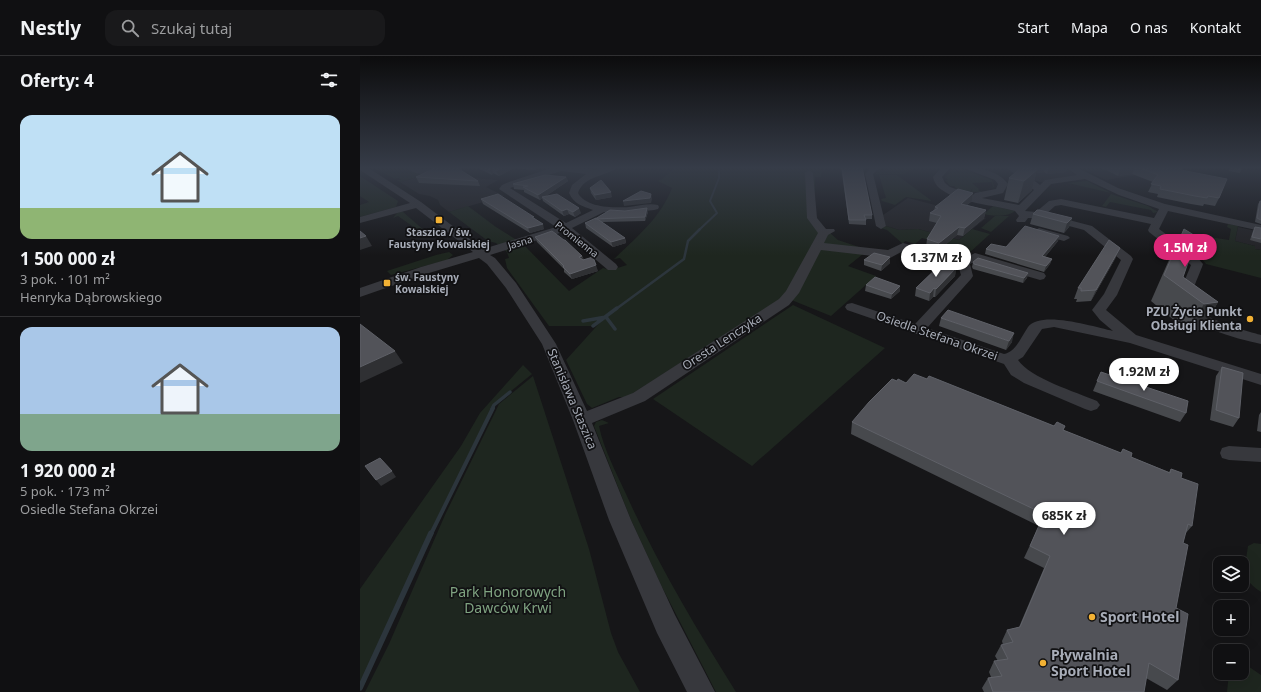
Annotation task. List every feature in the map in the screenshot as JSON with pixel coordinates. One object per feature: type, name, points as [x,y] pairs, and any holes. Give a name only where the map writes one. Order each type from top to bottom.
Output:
[{"type":"street","name":"Stanisława Staszica","points":[[407,197],[491,262],[512,286],[549,344],[582,420],[620,520],[666,624],[701,692]]},
{"type":"street","name":"Promienna","points":[[516,197],[564,227],[612,267]]},
{"type":"street","points":[[575,197],[578,201],[602,209],[626,210],[654,207]]},
{"type":"street","name":"Oresta Lenczyka","points":[[582,420],[639,397],[784,302],[792,293],[817,246],[827,232],[812,218],[811,197]]},
{"type":"street","points":[[874,197],[881,226]]},
{"type":"street","points":[[970,197],[1023,212],[1088,228],[1127,260],[1110,295],[1100,310],[1087,317],[1062,324]]},
{"type":"street","points":[[1035,197],[1023,212],[1020,221],[1029,228],[1064,238]]},
{"type":"street","points":[[1132,197],[1165,207],[1261,228]]},
{"type":"street","points":[[1039,215],[1052,203],[1061,202],[1125,216],[1156,227],[1197,264],[1184,299],[1187,306],[1199,317],[1219,327],[1261,340]]},
{"type":"street","points":[[360,220],[418,204]]},
{"type":"street","points":[[1156,227],[1165,207]]},
{"type":"street","name":"Jasna","points":[[360,293],[404,277],[523,242],[587,218],[602,209]]},
{"type":"street","points":[[817,246],[890,254],[903,246],[964,263],[975,257],[1040,276]]},
{"type":"street","points":[[917,330],[967,276],[964,263]]},
{"type":"street","name":"Osiedle Stefana Okrzei","points":[[852,308],[924,331],[1003,359],[1009,359],[1018,354],[1034,329],[1038,326],[1044,324],[1062,324],[1133,339],[1261,380]]},
{"type":"street","points":[[1100,310],[1105,317],[1133,339]]},
{"type":"street","points":[[1009,359],[1017,371],[1030,379],[1091,405]]},
{"type":"street","points":[[1230,453],[1261,454]]},
{"type":"shaded area","points":[[431,197],[502,197],[449,212],[440,205],[438,200]]},
{"type":"shaded area","points":[[908,198],[986,218],[959,240],[918,229],[899,230],[886,226],[883,215]]},
{"type":"shaded area","points":[[1238,227],[1261,232],[1261,250],[1255,249],[1255,246],[1235,241]]},
{"type":"green space","points":[[361,197],[391,197],[398,201],[396,207],[360,217],[360,205],[369,202]]},
{"type":"green space","points":[[668,197],[814,197],[814,215],[821,225],[838,240],[868,250],[848,266],[876,276],[831,316],[784,297],[627,397],[619,397],[592,408],[587,404],[566,360],[604,318],[593,326],[549,326],[507,268],[505,259],[509,258],[507,252],[496,243],[488,241],[449,212],[468,206],[496,227],[523,244],[569,291],[603,268],[611,270],[627,265],[620,258],[614,259],[648,226],[662,208]]},
{"type":"green space","points":[[886,197],[926,197],[932,201],[906,197],[895,205],[882,201],[881,199],[886,198]]},
{"type":"green space","points":[[1109,197],[1119,197],[1148,206],[1158,212],[1153,213],[1151,210],[1110,202],[1106,207],[1102,206]]},
{"type":"green space","points":[[993,206],[1015,211],[1003,216],[993,216],[979,213],[985,213]]},
{"type":"green space","points":[[402,211],[426,232],[422,233],[398,216],[393,218],[397,213]]},
{"type":"green space","points":[[995,216],[1009,216],[991,232],[981,228]]},
{"type":"green space","points":[[1228,224],[1238,226],[1235,241],[1255,246],[1255,249],[1261,250],[1261,278],[1206,264],[1201,258],[1196,235],[1229,240],[1231,229],[1227,227]]},
{"type":"green space","points":[[886,226],[899,230],[918,229],[959,240],[972,229],[990,234],[968,254],[964,252],[956,258],[931,252],[934,250],[938,251],[944,244],[922,238],[915,244],[905,241],[903,244],[887,230],[881,228]]},
{"type":"green space","points":[[449,252],[453,255],[447,260],[391,275],[387,271],[436,255]]},
{"type":"green space","points":[[793,305],[885,348],[752,466],[653,399]]},
{"type":"green space","points":[[523,365],[532,374],[494,405],[434,527],[360,688],[360,589],[461,446],[480,413]]},
{"type":"green space","name":"Park Honorowych Dawców Krwi","points":[[533,376],[589,549],[611,633],[618,652],[640,692],[365,692],[389,644],[445,515],[499,404]]},
{"type":"green space","points":[[602,420],[609,423],[599,426],[604,444],[638,520],[678,595],[736,692],[716,692],[661,585],[631,520],[594,426],[596,422]]},
{"type":"green space","points":[[1254,543],[1261,544],[1261,592],[1249,582],[1249,556],[1247,556],[1248,546]]},
{"type":"green space","points":[[1249,667],[1261,675],[1261,692],[1227,692],[1228,680],[1249,680]]},
{"type":"building","points":[[489,197],[502,197],[543,224],[528,228],[481,199]]},
{"type":"building","points":[[542,197],[561,197],[579,208],[573,212],[567,209],[562,211]]},
{"type":"building","points":[[631,197],[650,197],[650,198],[623,201]]},
{"type":"building","points":[[846,197],[868,197],[872,215],[864,215],[866,220],[849,220]]},
{"type":"building","points":[[948,197],[969,197],[961,204],[986,210],[965,228],[959,227],[939,243],[927,239],[941,216],[930,213],[938,208],[935,207]]},
{"type":"building","points":[[1261,201],[1261,220],[1257,218]]},
{"type":"building","points":[[647,208],[645,217],[595,219],[610,210],[625,211]]},
{"type":"building","points":[[1037,210],[1072,218],[1067,223],[1033,214]]},
{"type":"building","points":[[596,218],[625,238],[611,242],[585,223]]},
{"type":"building","points":[[1025,226],[1059,236],[1042,256],[1052,259],[1046,266],[986,249],[991,244],[1006,247]]},
{"type":"building","points":[[1255,227],[1261,228],[1261,239],[1252,237]]},
{"type":"building","points":[[1184,229],[1197,237],[1183,277],[1218,302],[1204,304],[1164,275]]},
{"type":"building","points":[[360,231],[366,236],[360,238]]},
{"type":"building","points":[[552,231],[565,240],[582,256],[579,257],[583,260],[593,257],[596,265],[570,274],[535,237]]},
{"type":"building","points":[[1109,240],[1120,248],[1096,290],[1081,291],[1081,288],[1078,288]]},
{"type":"building","points":[[874,253],[890,257],[882,265],[864,260]]},
{"type":"building","points":[[978,258],[1028,273],[1024,278],[974,264],[973,262]]},
{"type":"building","points":[[942,263],[956,268],[936,289],[934,288],[930,293],[916,288]]},
{"type":"building","points":[[875,277],[900,286],[892,294],[866,285]]},
{"type":"building","points":[[948,310],[1014,333],[1009,341],[941,318]]},
{"type":"building","points":[[360,324],[395,351],[360,367]]},
{"type":"building","points":[[1222,367],[1243,373],[1239,418],[1216,410]]},
{"type":"building","points":[[1101,372],[1188,401],[1186,413],[1097,381]]},
{"type":"building","points":[[914,374],[927,379],[929,376],[1054,426],[1057,422],[1065,426],[1063,430],[1121,453],[1123,449],[1132,453],[1131,457],[1170,473],[1171,469],[1182,473],[1181,478],[1198,484],[1192,526],[1188,524],[1183,543],[1188,545],[1176,608],[1188,614],[1178,680],[1149,663],[1144,692],[993,692],[988,678],[1002,676],[994,661],[1008,659],[1001,645],[1013,642],[1007,630],[1020,627],[1050,556],[1030,546],[1044,514],[852,422],[892,379],[897,381],[898,379],[906,383]]},
{"type":"building","points":[[380,458],[392,471],[376,480],[365,466]]},
{"type":"waterway","points":[[699,230],[717,213],[710,201],[712,197]]},
{"type":"waterway","points":[[616,309],[684,259],[688,241],[699,230]]},
{"type":"waterway","points":[[605,317],[617,308]]},
{"type":"waterway","points":[[583,321],[605,317]]},
{"type":"waterway","points":[[593,326],[605,317]]},
{"type":"waterway","points":[[605,317],[615,329]]},
{"type":"waterway","points":[[492,409],[494,405],[510,392]]},
{"type":"waterway","points":[[431,534],[493,408]]},
{"type":"waterway","points":[[360,688],[431,533]]},
{"type":"place","name":"Staszica / św. Faustyny Kowalskiej","points":[[439,220]]},
{"type":"place","name":"św. Faustyny Kowalskiej","points":[[387,283]]},
{"type":"place","name":"PZU Życie Punkt Obsługi Klienta","points":[[1250,319]]},
{"type":"place","name":"Sport Hotel","points":[[1092,617]]},
{"type":"place","name":"Pływalnia Sport Hotel","points":[[1043,663]]}]
